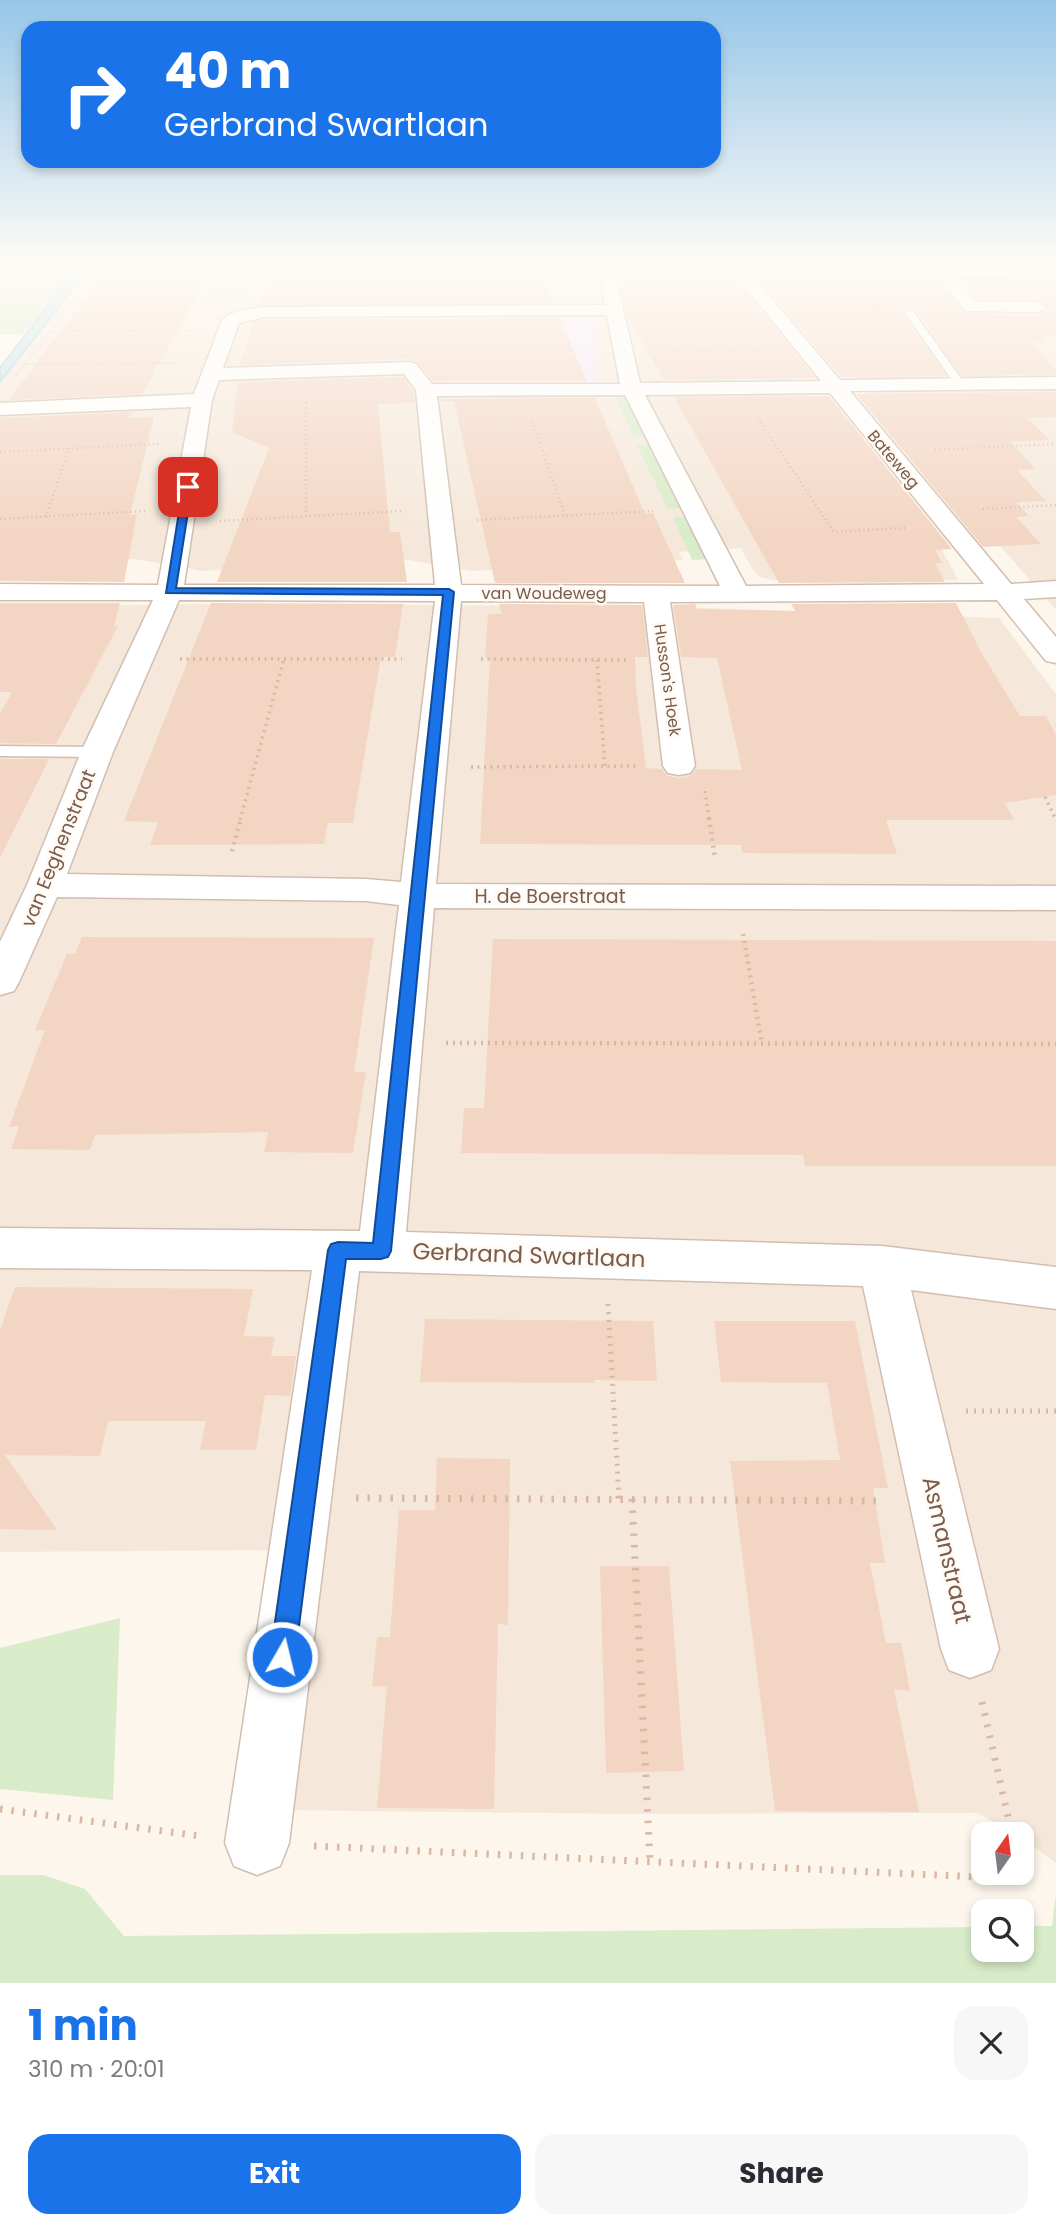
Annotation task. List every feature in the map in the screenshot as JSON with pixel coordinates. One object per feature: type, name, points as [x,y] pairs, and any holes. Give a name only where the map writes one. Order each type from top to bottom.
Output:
[{"type":"street","name":"van Eeghenstraat","points":[[0,982],[45,885],[97,752],[170,591],[202,400],[218,355]]},
{"type":"street","points":[[624,355],[631,388],[737,594]]},
{"type":"street","name":"Bateweg","points":[[809,355],[1056,656]]},
{"type":"street","points":[[210,374],[408,368],[426,390],[449,592],[403,1043],[360,1251],[304,1498],[257,1843]]},
{"type":"street","points":[[426,390],[802,389],[834,386],[1056,383]]},
{"type":"street","points":[[0,409],[202,400]]},
{"type":"street","name":"van Woudeweg","points":[[0,592],[737,594],[1004,592],[1056,589]]},
{"type":"street","name":"Husson's Hoek","points":[[656,593],[679,766]]},
{"type":"street","name":"H. de Boerstraat","points":[[45,885],[366,890],[419,896],[1056,898]]},
{"type":"street","name":"Gerbrand Swartlaan","points":[[0,1248],[360,1251],[882,1266],[1056,1288]]},
{"type":"street","name":"Asmanstraat","points":[[882,1266],[970,1649]]},
{"type":"lane","points":[[939,355],[960,384]]},
{"type":"lane","name":"van Eeghenstraat","points":[[0,751],[97,752]]},
{"type":"path","points":[[25,364],[174,363]]},
{"type":"path","points":[[306,370],[306,516]]},
{"type":"path","points":[[738,388],[834,532],[1056,505]]},
{"type":"path","points":[[522,389],[565,516]]},
{"type":"path","points":[[0,452],[195,442]]},
{"type":"path","points":[[888,452],[1056,444]]},
{"type":"path","points":[[46,517],[69,448]]},
{"type":"path","points":[[0,519],[565,516],[693,509]]},
{"type":"path","points":[[222,887],[284,659]]},
{"type":"path","points":[[597,660],[605,766]]},
{"type":"path","points":[[431,768],[701,766],[762,1044]]},
{"type":"path","points":[[1045,797],[1056,820]]},
{"type":"path","points":[[403,1043],[1056,1044]]},
{"type":"path","points":[[606,1258],[618,1499]]},
{"type":"path","points":[[916,1411],[1056,1411]]},
{"type":"path","points":[[304,1498],[936,1501]]},
{"type":"path","points":[[632,1499],[650,1861]]},
{"type":"path","name":"Asmanstraat","points":[[970,1649],[1009,1822]]},
{"type":"path","points":[[0,1809],[257,1843],[971,1874]]},
{"type":"shaded area","points":[[15,355],[781,355],[798,395],[818,396],[936,538],[958,580],[772,580],[760,577],[753,570],[741,548],[679,552],[683,560],[472,571],[409,560],[203,571],[135,559],[0,567],[0,372]]},
{"type":"shaded area","points":[[364,355],[595,355],[599,383],[448,382],[440,380],[419,363],[362,361]]},
{"type":"shaded area","points":[[835,355],[1056,355],[1056,610]]},
{"type":"shaded area","points":[[204,604],[641,606],[999,618],[1056,694],[1056,1863],[1034,1847],[1034,1822],[994,1822],[978,1813],[628,1814],[279,1810],[313,1550],[0,1552],[0,607]]},
{"type":"green space","points":[[615,396],[628,398],[650,438],[633,436]]},
{"type":"green space","points":[[652,444],[684,508],[668,509],[637,445]]},
{"type":"green space","points":[[673,517],[688,517],[710,559],[692,560]]},
{"type":"green space","points":[[120,1618],[113,1800],[0,1789],[0,1648]]},
{"type":"green space","points":[[0,1875],[43,1875],[85,1889],[124,1936],[971,1927],[971,1962],[1034,1962],[1034,1926],[1052,1926],[1056,1894],[1056,1983],[0,1983]]},
{"type":"water","points":[[10,355],[21,355],[0,382],[0,368]]},
{"type":"building","points":[[43,355],[164,355],[142,394],[9,400]]},
{"type":"building","points":[[243,355],[575,355],[587,381],[433,381],[418,362],[409,359],[240,365]]},
{"type":"building","points":[[649,355],[797,355],[816,378],[664,380]]},
{"type":"building","points":[[822,355],[931,355],[946,376],[841,377]]},
{"type":"building","points":[[947,355],[1042,355],[1056,370],[1056,374],[962,376]]},
{"type":"building","points":[[403,377],[413,391],[415,403],[378,404],[390,532],[400,532],[407,582],[217,582],[269,448],[232,432],[238,382]]},
{"type":"building","points":[[1056,392],[1056,417],[1027,418],[1050,440],[1010,442],[1036,469],[1017,470],[1046,501],[1016,502],[1029,516],[1016,517],[1041,544],[983,547],[856,394]]},
{"type":"building","points":[[829,396],[952,549],[935,550],[942,563],[935,563],[945,582],[779,583],[674,397]]},
{"type":"building","points":[[595,398],[645,514],[653,513],[685,583],[495,583],[454,401],[440,399]]},
{"type":"building","points":[[132,412],[129,418],[154,417],[130,515],[137,514],[124,582],[0,581],[0,418]]},
{"type":"building","points":[[0,603],[120,603],[114,626],[118,626],[56,744],[0,743],[0,714],[12,692],[0,692]]},
{"type":"building","points":[[211,603],[403,604],[395,657],[381,657],[353,823],[328,823],[324,844],[150,845],[158,822],[124,821]]},
{"type":"building","points":[[956,603],[981,652],[1020,716],[1046,716],[1056,735],[1056,795],[1005,803],[1014,820],[886,820],[897,854],[742,853],[741,845],[480,844],[490,657],[485,657],[488,614],[502,614],[499,604],[642,605],[648,657],[635,657],[646,768],[662,769],[668,776],[679,778],[690,776],[696,769],[742,770],[717,658],[681,657],[673,605],[695,604],[697,609],[795,611],[791,604]]},
{"type":"building","points":[[0,759],[49,759],[0,858]]},
{"type":"building","points":[[82,937],[374,938],[354,1072],[366,1072],[353,1153],[264,1152],[268,1132],[95,1135],[90,1150],[11,1149],[19,1126],[9,1127],[45,1030],[35,1030],[67,954],[75,954]]},
{"type":"building","points":[[493,939],[1056,941],[1056,1166],[805,1166],[803,1155],[461,1153],[464,1108],[484,1108]]},
{"type":"building","points":[[15,1287],[253,1289],[244,1336],[275,1337],[271,1356],[296,1356],[290,1396],[265,1395],[256,1450],[200,1450],[206,1421],[108,1421],[100,1456],[5,1455],[57,1530],[0,1529],[0,1330]]},
{"type":"building","points":[[425,1319],[653,1321],[657,1381],[420,1382]]},
{"type":"building","points":[[714,1321],[855,1321],[888,1488],[873,1488],[885,1563],[870,1563],[886,1643],[901,1643],[910,1691],[894,1689],[919,1812],[775,1811],[730,1461],[840,1460],[827,1383],[721,1382]]},
{"type":"building","points":[[437,1458],[510,1459],[508,1625],[498,1624],[494,1809],[377,1808],[387,1686],[372,1687],[377,1637],[390,1637],[399,1510],[435,1510]]},
{"type":"building","points":[[600,1566],[669,1566],[684,1771],[606,1773]]},
{"type":"route","points":[[188,487],[170,591],[449,592],[381,1251],[338,1250],[282,1657]]}]
